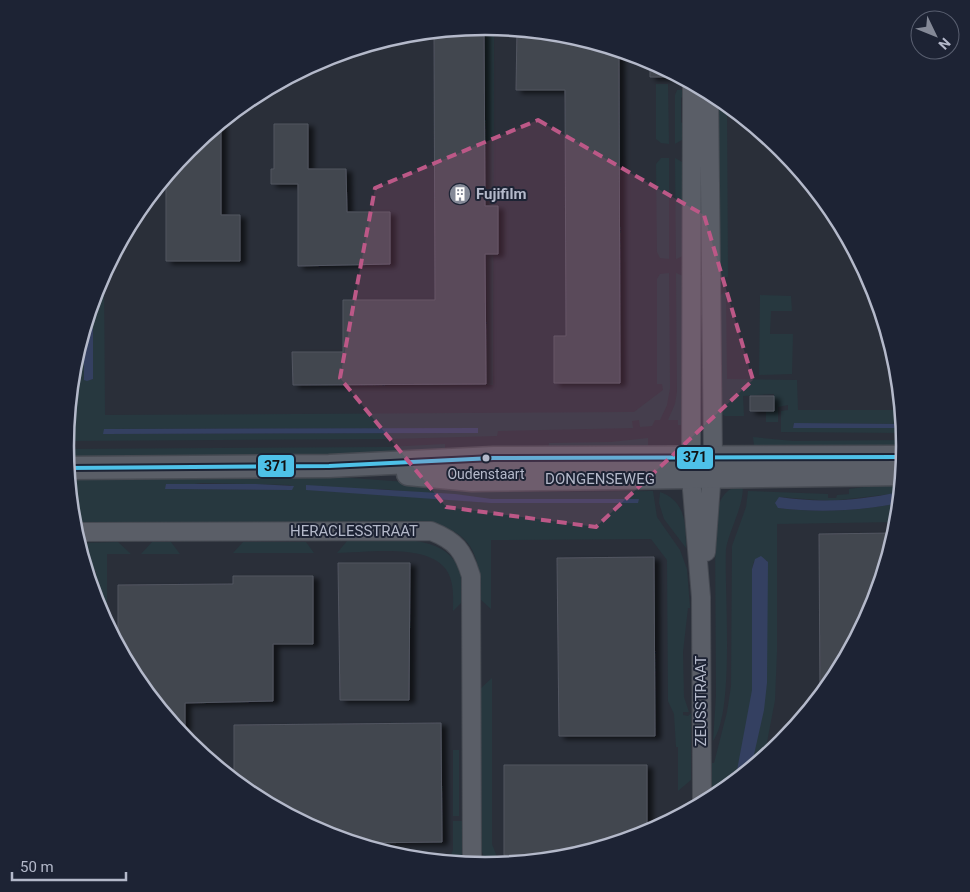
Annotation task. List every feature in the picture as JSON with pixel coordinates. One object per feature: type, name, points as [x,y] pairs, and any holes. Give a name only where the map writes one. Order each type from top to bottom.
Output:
[{"type":"street","points":[[692,91],[702,468]]},
{"type":"street","points":[[702,468],[709,101]]},
{"type":"street","name":"DONGENSEWEG","points":[[75,468],[329,466],[472,480],[896,458]]},
{"type":"street","name":"DONGENSEWEG","points":[[702,468],[895,474]]},
{"type":"street","name":"ZEUSSTRAAT","points":[[702,468],[702,795]]},
{"type":"street","name":"HERACLESSTRAAT","points":[[83,532],[431,531],[446,537],[458,547],[466,559],[471,576],[472,857]]},
{"type":"highlighted area","points":[[538,120],[704,215],[753,380],[596,527],[446,507],[340,378],[375,188]]},
{"type":"shaded area","points":[[485,35],[494,35],[493,385],[487,385]]},
{"type":"shaded area","points":[[656,84],[668,84],[669,144],[661,143],[656,139]]},
{"type":"shaded area","points":[[677,90],[685,90],[686,94],[681,98],[681,122],[686,127],[685,138],[675,144],[675,95]]},
{"type":"shaded area","points":[[718,107],[727,114],[728,277],[719,277]]},
{"type":"shaded area","points":[[661,158],[669,158],[669,259],[660,258],[657,252],[656,164]]},
{"type":"shaded area","points":[[675,158],[684,163],[683,256],[676,259]]},
{"type":"shaded area","points":[[669,273],[670,388],[667,405],[660,420],[655,420],[652,426],[640,427],[639,420],[632,421],[633,428],[498,431],[497,436],[390,439],[74,441],[78,392],[84,357],[84,380],[93,379],[93,324],[104,291],[105,415],[634,412],[663,390],[662,384],[657,384],[657,279],[660,274]],"holes":[[[478,428],[478,433],[104,434],[104,429]]]},
{"type":"shaded area","points":[[676,273],[683,276],[687,425],[678,425],[678,420],[668,420],[675,404],[677,392]]},
{"type":"shaded area","points":[[726,291],[727,379],[797,380],[798,410],[894,410],[895,424],[794,423],[793,428],[895,428],[896,433],[781,432],[781,411],[788,410],[788,405],[778,407],[778,422],[766,422],[766,411],[774,410],[774,394],[743,396],[744,416],[725,416],[718,412],[719,296]]},
{"type":"shaded area","points":[[760,295],[791,296],[792,311],[771,311],[770,334],[793,334],[792,374],[759,375]]},
{"type":"shaded area","points":[[753,437],[793,441],[896,440],[896,445],[754,446]]},
{"type":"shaded area","points":[[648,438],[648,454],[548,451],[549,443],[611,442]]},
{"type":"shaded area","points":[[445,444],[445,452],[440,455],[74,457],[74,449],[387,447]]},
{"type":"shaded area","points":[[75,474],[324,476],[420,483],[496,492],[653,491],[657,517],[680,550],[687,569],[690,608],[688,608],[683,652],[684,697],[689,712],[683,712],[683,715],[688,716],[691,713],[691,780],[678,791],[678,747],[676,747],[674,714],[668,701],[667,560],[651,539],[491,540],[491,609],[480,599],[478,565],[470,546],[464,538],[443,527],[82,527]],"holes":[[[201,483],[291,485],[292,490],[166,489]],[[381,489],[492,499],[639,499],[491,503],[351,492]]]},
{"type":"shaded area","points":[[894,483],[893,494],[831,501],[779,497],[778,508],[823,511],[869,508],[891,504],[889,522],[777,524],[775,700],[766,746],[753,757],[767,683],[767,560],[754,561],[752,569],[754,676],[751,704],[737,770],[712,789],[712,763],[714,763],[727,712],[731,686],[732,546],[746,507],[748,491],[828,494],[828,498],[836,498],[837,495],[849,494],[849,489]]},
{"type":"shaded area","points":[[743,486],[739,510],[726,549],[726,678],[720,726],[713,741],[716,696],[715,526],[717,512],[725,494],[735,487]]},
{"type":"shaded area","points":[[660,492],[669,496],[680,508],[685,523],[686,548],[664,519],[659,503]]},
{"type":"shaded area","points":[[396,539],[430,544],[444,551],[455,561],[462,577],[464,600],[453,611],[453,590],[450,577],[443,566],[431,558],[417,554],[383,551],[337,553],[347,541]]},
{"type":"shaded area","points":[[118,542],[131,554],[107,554],[107,608],[96,578],[96,571],[94,571],[86,543]]},
{"type":"shaded area","points":[[152,542],[171,542],[180,554],[141,554]]},
{"type":"shaded area","points":[[243,542],[306,542],[314,553],[233,553]]},
{"type":"shaded area","points":[[492,678],[492,844],[497,857],[484,857],[481,849],[480,689]]},
{"type":"shaded area","points":[[453,750],[459,750],[459,816],[453,816]]},
{"type":"shaded area","points":[[453,821],[465,821],[465,849],[463,856],[451,855],[453,850]]},
{"type":"water","points":[[93,324],[93,379],[84,380],[84,357]]},
{"type":"water","points":[[794,423],[895,424],[895,428],[793,428]]},
{"type":"water","points":[[478,428],[478,433],[103,434],[104,429]]},
{"type":"water","points":[[166,484],[294,486],[292,490],[165,489]]},
{"type":"water","points":[[306,485],[455,494],[492,499],[639,499],[638,503],[491,503],[306,490]]},
{"type":"water","points":[[893,493],[891,504],[869,508],[824,511],[793,510],[778,508],[775,503],[779,497],[839,500]]},
{"type":"water","points":[[761,556],[768,562],[767,683],[764,710],[753,757],[737,770],[752,690],[752,569],[755,559]]},
{"type":"building","name":"Fujifilm","points":[[484,35],[485,206],[498,206],[498,254],[485,254],[486,384],[293,385],[292,352],[343,352],[343,300],[435,300],[434,39]]},
{"type":"building","name":"Fujifilm","points":[[517,37],[565,43],[619,58],[620,383],[554,383],[554,336],[566,336],[565,90],[516,90]]},
{"type":"building","points":[[650,70],[667,77],[650,77]]},
{"type":"building","points":[[274,124],[308,124],[308,169],[346,169],[347,212],[390,212],[390,264],[298,266],[298,184],[271,184],[271,169],[274,169]]},
{"type":"building","points":[[221,131],[221,215],[240,215],[240,261],[166,261],[166,187],[194,155]]},
{"type":"building","points":[[750,396],[774,396],[774,411],[750,411]]},
{"type":"building","points":[[886,533],[874,578],[854,628],[820,684],[819,534]]},
{"type":"building","points":[[654,557],[655,736],[559,736],[557,558]]},
{"type":"building","points":[[338,563],[410,563],[409,700],[340,700]]},
{"type":"building","points":[[233,576],[313,576],[313,644],[273,644],[273,701],[185,703],[185,727],[143,674],[118,632],[118,585],[233,584]]},
{"type":"building","points":[[441,723],[442,842],[378,843],[328,826],[279,802],[234,771],[234,725]]},
{"type":"building","points":[[504,765],[647,765],[647,824],[591,843],[565,849],[521,855],[504,855]]},
{"type":"transit line","name":"371","points":[[75,468],[329,466],[493,458],[896,457]]},
{"type":"place","name":"Fujifilm","points":[[460,194]]},
{"type":"place","name":"Oudenstaart","points":[[486,458]]}]
